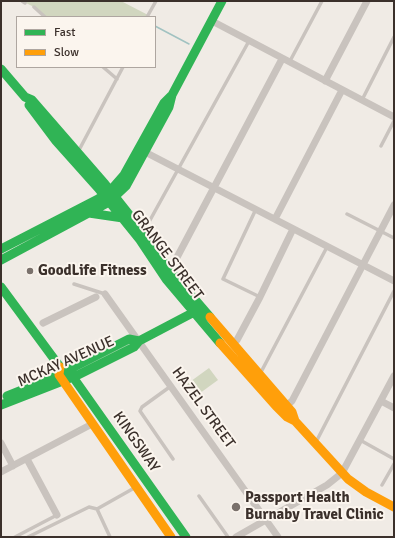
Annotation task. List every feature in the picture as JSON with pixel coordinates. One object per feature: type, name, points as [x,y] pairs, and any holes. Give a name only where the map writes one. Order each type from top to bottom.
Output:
[{"type":"main road","points":[[1,260],[89,213],[129,182],[169,107],[172,95],[222,1]]},
{"type":"main road","name":"GRANGE STREET","points":[[1,69],[25,97],[25,100],[56,141],[143,232],[197,310],[276,406],[287,417],[295,421],[342,473],[366,492],[394,507]]},
{"type":"main road","points":[[1,249],[110,196],[124,175],[164,103],[172,95]]},
{"type":"main road","name":"GRANGE STREET","points":[[25,97],[32,100],[78,153],[110,196],[123,218],[140,240],[166,279],[232,343],[292,412],[295,421]]},
{"type":"main road","points":[[89,213],[123,218]]},
{"type":"main road","name":"KINGSWAY","points":[[1,287],[65,374],[137,481],[171,537]]},
{"type":"main road","name":"MCKAY AVENUE","points":[[1,399],[134,347],[139,341],[197,310]]},
{"type":"main road","name":"MCKAY AVENUE","points":[[1,405],[65,374]]},
{"type":"main road","name":"KINGSWAY","points":[[65,374],[92,424],[137,481],[186,537]]},
{"type":"street","points":[[325,81],[367,1]]},
{"type":"street","points":[[212,21],[394,117]]},
{"type":"street","points":[[168,267],[174,263],[282,58]]},
{"type":"street","points":[[274,219],[342,90]]},
{"type":"street","points":[[145,152],[394,281]]},
{"type":"street","points":[[286,406],[292,401],[394,205]]},
{"type":"street","points":[[232,343],[237,340],[260,297],[292,229]]},
{"type":"street","name":"HAZEL STREET","points":[[105,294],[278,537]]},
{"type":"street","points":[[43,324],[96,297]]},
{"type":"street","points":[[236,537],[335,481],[342,473],[394,376]]},
{"type":"street","points":[[381,401],[394,408]]},
{"type":"street","points":[[1,472],[92,424]]},
{"type":"street","points":[[1,443],[13,466]]},
{"type":"street","points":[[27,459],[57,515]]},
{"type":"lane","points":[[148,16],[156,1]]},
{"type":"lane","points":[[289,62],[322,1]]},
{"type":"lane","points":[[34,7],[44,16]]},
{"type":"lane","points":[[362,100],[394,37]]},
{"type":"lane","points":[[143,232],[249,41]]},
{"type":"lane","points":[[104,68],[117,79]]},
{"type":"lane","points":[[78,153],[122,68]]},
{"type":"lane","points":[[381,146],[394,121]]},
{"type":"lane","points":[[256,209],[223,279],[260,297]]},
{"type":"lane","points":[[347,214],[394,238]]},
{"type":"lane","points":[[259,374],[262,372],[327,247]]},
{"type":"lane","points":[[74,284],[105,294]]},
{"type":"lane","points":[[315,443],[394,291]]},
{"type":"lane","points":[[171,386],[142,407],[140,411],[174,459]]},
{"type":"lane","points":[[360,440],[394,459]]},
{"type":"lane","points":[[382,485],[394,464]]},
{"type":"lane","points":[[96,509],[137,481]]},
{"type":"lane","points":[[199,496],[228,537]]},
{"type":"lane","points":[[28,537],[89,507],[96,509],[110,537]]},
{"type":"lane","points":[[15,537],[57,515]]},
{"type":"green space","points":[[22,1],[121,1],[148,15],[44,16],[34,7]]},
{"type":"green space","points":[[209,368],[218,380],[196,396],[187,384]]},
{"type":"waterway","points":[[156,27],[189,44]]},
{"type":"traffic: fast","points":[[1,260],[109,202],[126,186],[169,107],[172,95],[222,1]]},
{"type":"traffic: fast","points":[[1,69],[25,97],[32,100],[105,184],[143,232],[167,267],[210,317]]},
{"type":"traffic: fast","points":[[1,249],[98,199],[110,191],[124,175],[164,103],[171,96]]},
{"type":"traffic: fast","points":[[29,105],[56,141],[98,188],[140,240],[166,279],[220,343]]},
{"type":"traffic: fast","points":[[89,213],[123,218]]},
{"type":"traffic: fast","points":[[1,287],[60,367],[68,370],[186,537]]},
{"type":"traffic: fast","points":[[1,405],[78,375],[134,347],[139,341],[198,310]]},
{"type":"traffic: fast","points":[[7,396],[52,378],[129,339],[139,341]]},
{"type":"traffic: slow","points":[[210,317],[292,412],[295,421],[348,479],[366,492],[394,507]]},
{"type":"traffic: slow","points":[[220,343],[276,406],[287,417],[295,421]]},
{"type":"traffic: slow","points":[[60,367],[59,375],[171,537]]},
{"type":"place","name":"GoodLife Fitness","points":[[30,271]]},
{"type":"place","name":"Passport Health Burnaby Travel Clinic","points":[[236,507]]}]
